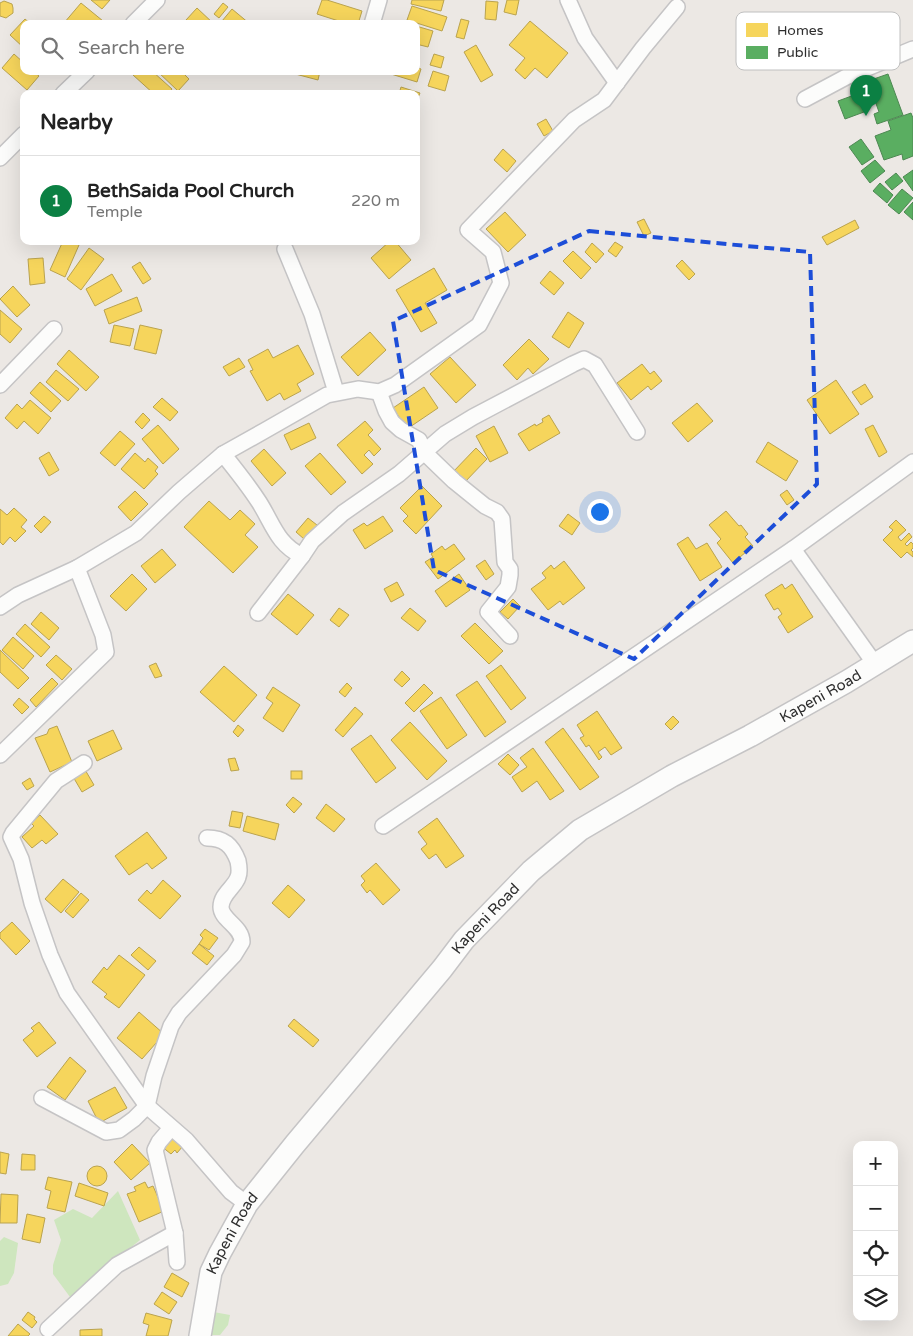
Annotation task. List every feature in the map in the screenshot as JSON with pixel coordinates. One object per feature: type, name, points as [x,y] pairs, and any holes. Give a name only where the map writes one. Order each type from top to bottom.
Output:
[{"type":"main road","name":"Kapeni Road","points":[[200,1336],[211,1272],[247,1204],[464,940],[531,871],[580,830],[672,776],[750,736],[913,641]]},
{"type":"street","points":[[137,20],[157,0]]},
{"type":"street","points":[[373,20],[380,0]]},
{"type":"street","points":[[568,0],[584,38],[617,82]]},
{"type":"street","points":[[0,607],[18,594],[77,568],[136,533],[223,454],[327,395],[358,389],[380,392],[394,385],[479,325],[501,283],[493,252],[468,230],[574,120],[604,100],[677,7]]},
{"type":"street","points":[[900,54],[913,48]]},
{"type":"street","points":[[805,99],[862,70]]},
{"type":"street","points":[[67,90],[83,75]]},
{"type":"street","points":[[2,150],[20,137]]},
{"type":"street","points":[[285,248],[312,314],[336,392]]},
{"type":"street","points":[[0,385],[54,329]]},
{"type":"street","points":[[258,612],[312,541],[343,513],[399,474],[445,434],[473,417],[584,359],[596,365],[637,432]]},
{"type":"street","points":[[380,392],[392,422],[418,440],[425,452],[454,481],[485,506],[497,512],[502,519],[505,562],[510,569],[510,575],[508,587],[488,612],[510,636]]},
{"type":"street","points":[[223,454],[260,504],[282,543],[293,552],[302,556]]},
{"type":"street","points":[[383,826],[793,549],[913,462]]},
{"type":"street","points":[[793,549],[876,664]]},
{"type":"street","points":[[0,755],[106,652],[103,635],[77,568]]},
{"type":"street","points":[[84,763],[56,781],[11,837],[21,859],[32,903],[60,980],[67,993],[147,1106],[186,1140],[231,1192],[247,1204]]},
{"type":"street","points":[[42,1098],[106,1132],[120,1130],[147,1106],[154,1076],[172,1026],[179,1013],[234,955],[242,942],[241,933],[222,912],[221,907],[225,896],[238,877],[239,865],[235,853],[231,846],[225,842],[216,838],[207,838]]},
{"type":"street","points":[[171,1128],[155,1150],[175,1233],[177,1262]]},
{"type":"street","points":[[48,1329],[116,1265],[175,1233]]},
{"type":"highlighted area","points":[[589,231],[810,252],[817,484],[634,659],[434,570],[393,321]]},
{"type":"green space","points":[[118,1191],[140,1240],[70,1297],[53,1274],[53,1265],[61,1240],[54,1220],[73,1209],[92,1218]]},
{"type":"green space","points":[[4,1237],[18,1243],[14,1273],[8,1284],[0,1286],[0,1241]]},
{"type":"green space","points":[[208,1311],[230,1315],[228,1325],[220,1335],[211,1335]]},
{"type":"building: Homes","points":[[91,0],[110,0],[102,9]]},
{"type":"building: Homes","points":[[322,0],[362,11],[359,20],[336,20],[317,14]]},
{"type":"building: Homes","points":[[412,0],[444,0],[441,11],[411,4]]},
{"type":"building: Homes","points":[[507,0],[519,0],[516,15],[504,12]]},
{"type":"building: Homes","points":[[4,1],[12,4],[13,8],[13,13],[6,18],[0,16],[0,3]]},
{"type":"building: Homes","points":[[486,1],[498,2],[496,20],[485,19]]},
{"type":"building: Homes","points":[[81,3],[102,20],[67,20]]},
{"type":"building: Homes","points":[[223,3],[228,7],[219,18],[214,14]]},
{"type":"building: Homes","points":[[412,6],[447,17],[442,31],[420,24],[420,20],[407,20]]},
{"type":"building: Homes","points":[[197,8],[210,20],[186,20]]},
{"type":"building: Homes","points":[[232,9],[245,20],[223,20]]},
{"type":"building: Homes","points":[[461,19],[469,21],[464,39],[456,37]]},
{"type":"building: Homes","points":[[530,21],[568,53],[547,78],[535,68],[525,79],[515,70],[525,58],[509,45]]},
{"type":"building: Homes","points":[[20,24],[20,44],[10,35]]},
{"type":"building: Homes","points":[[420,27],[433,31],[428,47],[420,45]]},
{"type":"building: Homes","points":[[476,45],[493,75],[481,82],[464,52]]},
{"type":"building: Homes","points":[[14,54],[20,59],[20,75],[39,76],[27,90],[2,68]]},
{"type":"building: Homes","points":[[434,54],[444,57],[441,68],[430,65]]},
{"type":"building: Homes","points":[[433,71],[449,76],[445,91],[428,86]]},
{"type":"building: Homes","points":[[133,75],[156,75],[172,89],[171,90],[150,90]]},
{"type":"building: Homes","points":[[161,75],[185,75],[189,79],[177,90]]},
{"type":"building: Homes","points":[[299,75],[319,75],[318,80]]},
{"type":"building: Homes","points":[[394,75],[419,75],[417,82]]},
{"type":"building: Homes","points":[[546,119],[553,131],[544,136],[537,124]]},
{"type":"building: Homes","points":[[503,149],[516,161],[507,172],[494,160]]},
{"type":"building: Homes","points":[[505,212],[526,235],[508,252],[486,229]]},
{"type":"building: Homes","points":[[644,219],[651,233],[644,236],[637,222]]},
{"type":"building: Homes","points":[[855,220],[859,228],[827,245],[822,237]]},
{"type":"building: Homes","points":[[615,242],[623,247],[616,257],[608,251]]},
{"type":"building: Homes","points":[[592,243],[604,254],[596,263],[585,252]]},
{"type":"building: Homes","points":[[61,245],[79,245],[65,277],[50,270]]},
{"type":"building: Homes","points":[[386,245],[398,245],[411,260],[389,279],[371,258]]},
{"type":"building: Homes","points":[[89,248],[104,259],[81,290],[67,279]]},
{"type":"building: Homes","points":[[573,251],[591,268],[581,279],[563,261]]},
{"type":"building: Homes","points":[[43,258],[45,283],[30,285],[28,259]]},
{"type":"building: Homes","points":[[682,260],[695,274],[689,280],[676,266]]},
{"type":"building: Homes","points":[[140,262],[151,279],[143,284],[132,267]]},
{"type":"building: Homes","points":[[434,268],[447,290],[425,303],[437,323],[421,332],[396,290]]},
{"type":"building: Homes","points":[[550,271],[564,283],[554,295],[540,283]]},
{"type":"building: Homes","points":[[112,274],[122,291],[95,306],[86,289]]},
{"type":"building: Homes","points":[[13,286],[30,305],[17,317],[0,299]]},
{"type":"building: Homes","points":[[137,297],[142,311],[109,324],[104,310]]},
{"type":"building: Homes","points":[[0,310],[22,329],[10,343],[0,334]]},
{"type":"building: Homes","points":[[568,312],[584,323],[569,348],[552,337]]},
{"type":"building: Homes","points":[[114,325],[134,329],[130,346],[110,342]]},
{"type":"building: Homes","points":[[140,325],[162,330],[156,354],[134,349]]},
{"type":"building: Homes","points":[[370,332],[386,350],[358,376],[341,357]]},
{"type":"building: Homes","points":[[529,339],[549,359],[533,374],[528,368],[517,380],[503,365]]},
{"type":"building: Homes","points":[[298,345],[314,374],[297,384],[301,391],[284,400],[280,393],[267,401],[250,371],[253,370],[248,360],[268,349],[273,358]]},
{"type":"building: Homes","points":[[69,350],[99,377],[86,391],[57,364]]},
{"type":"building: Homes","points":[[450,357],[476,385],[456,403],[430,374]]},
{"type":"building: Homes","points":[[239,358],[245,367],[229,376],[223,367]]},
{"type":"building: Homes","points":[[642,364],[650,374],[654,371],[662,381],[651,390],[648,386],[631,400],[617,383]]},
{"type":"building: Homes","points":[[56,370],[79,389],[68,401],[46,382]]},
{"type":"building: Homes","points":[[836,380],[859,414],[830,434],[807,400]]},
{"type":"building: Homes","points":[[40,382],[61,401],[51,412],[30,393]]},
{"type":"building: Homes","points":[[865,384],[873,397],[861,405],[852,392]]},
{"type":"building: Homes","points":[[424,387],[438,408],[407,429],[393,408]]},
{"type":"building: Homes","points":[[162,398],[178,412],[170,421],[153,407]]},
{"type":"building: Homes","points":[[30,400],[51,418],[38,434],[24,421],[17,429],[5,418],[17,404],[22,409]]},
{"type":"building: Homes","points":[[697,403],[713,421],[688,442],[672,423]]},
{"type":"building: Homes","points":[[143,413],[150,420],[142,429],[135,422]]},
{"type":"building: Homes","points":[[549,415],[560,433],[529,451],[518,434],[535,424],[536,426],[543,422],[542,419]]},
{"type":"building: Homes","points":[[365,421],[373,430],[368,435],[381,449],[374,456],[369,450],[364,455],[373,464],[362,474],[337,445]]},
{"type":"building: Homes","points":[[309,423],[316,438],[291,450],[284,435]]},
{"type":"building: Homes","points":[[158,425],[179,449],[163,464],[142,439]]},
{"type":"building: Homes","points":[[873,425],[887,452],[879,457],[865,429]]},
{"type":"building: Homes","points":[[494,426],[508,453],[490,462],[476,436]]},
{"type":"building: Homes","points":[[120,431],[135,444],[115,466],[100,453]]},
{"type":"building: Homes","points":[[768,442],[798,461],[786,481],[756,462]]},
{"type":"building: Homes","points":[[476,448],[487,459],[463,484],[452,473]]},
{"type":"building: Homes","points":[[264,449],[286,473],[272,486],[251,461]]},
{"type":"building: Homes","points":[[49,452],[59,470],[49,476],[39,458]]},
{"type":"building: Homes","points":[[135,453],[145,462],[148,458],[158,467],[155,471],[158,474],[144,489],[121,469]]},
{"type":"building: Homes","points":[[320,453],[346,482],[331,495],[305,466]]},
{"type":"building: Homes","points":[[422,486],[442,506],[416,534],[403,521],[408,516],[400,508]]},
{"type":"building: Homes","points":[[787,490],[794,500],[787,505],[780,495]]},
{"type":"building: Homes","points":[[135,491],[148,504],[131,521],[118,507]]},
{"type":"building: Homes","points":[[209,501],[230,520],[240,510],[255,524],[245,535],[258,547],[233,573],[184,527]]},
{"type":"building: Homes","points":[[14,508],[27,520],[21,527],[26,531],[15,542],[10,537],[3,545],[0,542],[0,509],[7,515]]},
{"type":"building: Homes","points":[[726,511],[748,534],[745,537],[753,546],[733,563],[717,543],[721,539],[709,525]]},
{"type":"building: Homes","points":[[568,514],[580,523],[572,535],[559,526]]},
{"type":"building: Homes","points":[[44,516],[51,522],[41,533],[34,526]]},
{"type":"building: Homes","points":[[383,516],[393,531],[365,549],[353,530],[364,523],[367,526]]},
{"type":"building: Homes","points":[[308,518],[317,525],[304,539],[296,532]]},
{"type":"building: Homes","points":[[896,520],[906,530],[898,537],[901,541],[909,533],[912,537],[905,544],[907,546],[911,542],[913,544],[911,550],[913,557],[907,552],[901,558],[883,540],[893,530],[889,527]]},
{"type":"building: Homes","points":[[688,537],[696,549],[707,543],[722,567],[700,581],[677,544]]},
{"type":"building: Homes","points":[[454,544],[465,559],[438,579],[425,562],[433,557],[431,554],[442,546],[445,550]]},
{"type":"building: Homes","points":[[162,549],[176,565],[155,583],[141,566]]},
{"type":"building: Homes","points":[[485,560],[494,574],[486,580],[476,566]]},
{"type":"building: Homes","points":[[564,561],[585,588],[563,605],[560,601],[548,610],[531,589],[546,578],[542,573],[551,565],[554,569]]},
{"type":"building: Homes","points":[[132,574],[147,589],[126,611],[110,596]]},
{"type":"building: Homes","points":[[459,574],[470,590],[446,607],[435,591]]},
{"type":"building: Homes","points":[[397,582],[404,595],[391,602],[384,589]]},
{"type":"building: Homes","points":[[782,584],[785,589],[792,584],[813,617],[788,633],[778,617],[782,614],[778,608],[774,610],[765,595]]},
{"type":"building: Homes","points":[[288,594],[314,615],[297,635],[271,614]]},
{"type":"building: Homes","points":[[513,599],[520,606],[508,619],[500,612]]},
{"type":"building: Homes","points":[[339,608],[349,615],[339,627],[330,620]]},
{"type":"building: Homes","points":[[410,608],[426,621],[418,631],[401,618]]},
{"type":"building: Homes","points":[[41,612],[59,628],[49,640],[31,624]]},
{"type":"building: Homes","points":[[475,623],[503,651],[489,664],[461,636]]},
{"type":"building: Homes","points":[[25,624],[50,647],[41,657],[16,634]]},
{"type":"building: Homes","points":[[13,637],[34,656],[23,669],[2,650]]},
{"type":"building: Homes","points":[[0,650],[29,678],[18,689],[0,672]]},
{"type":"building: Homes","points":[[56,655],[72,669],[62,680],[46,665]]},
{"type":"building: Homes","points":[[156,663],[162,676],[155,678],[149,666]]},
{"type":"building: Homes","points":[[501,665],[526,698],[511,710],[486,676]]},
{"type":"building: Homes","points":[[224,666],[257,695],[234,722],[200,692]]},
{"type":"building: Homes","points":[[402,671],[410,679],[402,687],[394,680]]},
{"type":"building: Homes","points":[[52,678],[58,684],[36,707],[30,700]]},
{"type":"building: Homes","points":[[477,681],[506,722],[485,737],[456,695]]},
{"type":"building: Homes","points":[[347,683],[352,688],[345,697],[339,692]]},
{"type":"building: Homes","points":[[424,684],[433,693],[414,712],[405,703]]},
{"type":"building: Homes","points":[[273,687],[300,705],[283,732],[263,718],[273,703],[266,698]]},
{"type":"building: Homes","points":[[441,697],[467,735],[447,749],[420,711]]},
{"type":"building: Homes","points":[[19,698],[29,707],[22,714],[13,705]]},
{"type":"building: Homes","points":[[355,707],[363,714],[343,737],[335,730]]},
{"type":"building: Homes","points":[[597,711],[622,748],[611,755],[605,747],[598,752],[602,757],[599,760],[589,745],[586,747],[580,738],[584,736],[577,725]]},
{"type":"building: Homes","points":[[673,716],[679,722],[671,730],[665,724]]},
{"type":"building: Homes","points":[[410,722],[447,761],[427,780],[391,740]]},
{"type":"building: Homes","points":[[238,725],[244,730],[238,737],[233,732]]},
{"type":"building: Homes","points":[[57,726],[72,762],[50,772],[35,738],[47,734],[49,729]]},
{"type":"building: Homes","points":[[563,728],[599,777],[580,790],[545,742]]},
{"type":"building: Homes","points":[[113,730],[122,749],[97,761],[88,741]]},
{"type":"building: Homes","points":[[371,735],[396,768],[376,783],[351,749]]},
{"type":"building: Homes","points":[[533,748],[564,791],[550,800],[537,781],[522,792],[512,777],[527,767],[520,758]]},
{"type":"building: Homes","points":[[508,754],[519,765],[510,775],[498,764]]},
{"type":"building: Homes","points":[[235,758],[239,770],[231,771],[228,759]]},
{"type":"building: Homes","points":[[84,768],[94,785],[82,792],[72,775]]},
{"type":"building: Homes","points":[[291,771],[302,771],[302,779],[291,779]]},
{"type":"building: Homes","points":[[30,778],[34,786],[27,790],[22,783]]},
{"type":"building: Homes","points":[[293,797],[302,804],[294,813],[286,805]]},
{"type":"building: Homes","points":[[326,804],[345,819],[334,832],[316,818]]},
{"type":"building: Homes","points":[[232,811],[243,813],[240,828],[229,826]]},
{"type":"building: Homes","points":[[40,815],[58,834],[46,844],[42,840],[32,848],[22,837],[34,826],[31,823]]},
{"type":"building: Homes","points":[[247,816],[279,824],[275,840],[243,831]]},
{"type":"building: Homes","points":[[437,818],[464,856],[446,868],[436,854],[429,859],[421,849],[427,844],[418,832]]},
{"type":"building: Homes","points":[[147,832],[167,858],[152,869],[147,863],[129,875],[115,856]]},
{"type":"building: Homes","points":[[376,863],[400,890],[383,905],[370,890],[367,893],[361,885],[365,881],[361,876]]},
{"type":"building: Homes","points":[[63,879],[79,892],[61,913],[45,899]]},
{"type":"building: Homes","points":[[163,880],[181,896],[160,919],[138,900],[147,890],[151,894]]},
{"type":"building: Homes","points":[[288,885],[305,900],[289,918],[272,903]]},
{"type":"building: Homes","points":[[81,893],[89,900],[73,918],[65,911]]},
{"type":"building: Homes","points":[[12,922],[30,941],[16,955],[0,938],[0,933]]},
{"type":"building: Homes","points":[[205,929],[218,938],[209,950],[199,944],[203,938],[200,935]]},
{"type":"building: Homes","points":[[199,944],[214,956],[207,965],[192,953]]},
{"type":"building: Homes","points":[[139,947],[156,961],[148,970],[131,955]]},
{"type":"building: Homes","points":[[119,955],[145,975],[119,1008],[104,997],[107,994],[92,982],[104,967],[107,970]]},
{"type":"building: Homes","points":[[139,1012],[164,1034],[142,1059],[117,1038]]},
{"type":"building: Homes","points":[[294,1019],[319,1040],[313,1047],[288,1026]]},
{"type":"building: Homes","points":[[39,1022],[56,1043],[37,1057],[23,1040],[34,1031],[31,1028]]},
{"type":"building: Homes","points":[[70,1057],[86,1071],[65,1100],[47,1087]]},
{"type":"building: Homes","points":[[115,1087],[127,1108],[99,1123],[88,1101]]},
{"type":"building: Homes","points":[[171,1135],[183,1146],[177,1153],[175,1150],[171,1154],[161,1146]]},
{"type":"building: Homes","points":[[132,1144],[150,1163],[131,1180],[114,1162]]},
{"type":"building: Homes","points":[[0,1152],[9,1154],[6,1174],[0,1173]]},
{"type":"building: Homes","points":[[22,1154],[35,1155],[35,1170],[21,1170]]},
{"type":"building: Homes","points":[[97,1166],[104,1169],[107,1176],[104,1183],[97,1186],[90,1183],[87,1176],[90,1169]]},
{"type":"building: Homes","points":[[48,1177],[72,1182],[65,1212],[47,1208],[51,1191],[45,1189]]},
{"type":"building: Homes","points":[[145,1182],[148,1188],[153,1186],[164,1211],[139,1222],[127,1194],[136,1191],[134,1187]]},
{"type":"building: Homes","points":[[79,1183],[108,1193],[104,1206],[75,1196]]},
{"type":"building: Homes","points":[[1,1194],[18,1195],[17,1223],[0,1223]]},
{"type":"building: Homes","points":[[27,1214],[45,1218],[40,1243],[22,1239]]},
{"type":"building: Homes","points":[[172,1273],[189,1283],[182,1297],[164,1287]]},
{"type":"building: Homes","points":[[162,1292],[177,1302],[169,1314],[154,1304]]},
{"type":"building: Homes","points":[[28,1312],[35,1317],[34,1319],[37,1322],[32,1328],[22,1320]]},
{"type":"building: Homes","points":[[146,1313],[172,1320],[168,1336],[146,1336],[149,1325],[143,1323]]},
{"type":"building: Homes","points":[[18,1324],[30,1334],[28,1336],[8,1336]]},
{"type":"building: Homes","points":[[102,1329],[102,1336],[80,1336],[80,1330]]},
{"type":"building: Public","points":[[888,74],[903,115],[877,124],[874,114],[879,112],[868,81]]},
{"type":"building: Public","points":[[865,78],[868,89],[856,92],[853,82]]},
{"type":"building: Public","points":[[857,94],[864,112],[845,119],[838,101]]},
{"type":"building: Public","points":[[911,113],[913,118],[913,156],[903,160],[902,154],[884,160],[875,136],[891,130],[888,121]]},
{"type":"building: Public","points":[[861,139],[874,157],[862,165],[849,147]]},
{"type":"building: Public","points":[[875,160],[885,171],[870,183],[861,171]]},
{"type":"building: Public","points":[[913,170],[913,191],[903,177]]},
{"type":"building: Public","points":[[896,173],[903,181],[892,190],[885,182]]},
{"type":"building: Public","points":[[880,183],[893,195],[887,203],[873,191]]},
{"type":"building: Public","points":[[902,189],[913,198],[899,214],[888,205]]},
{"type":"building: Public","points":[[913,202],[913,220],[904,212]]},
{"type":"place","name":"BethSaida Pool Church","points":[[866,116]]}]
